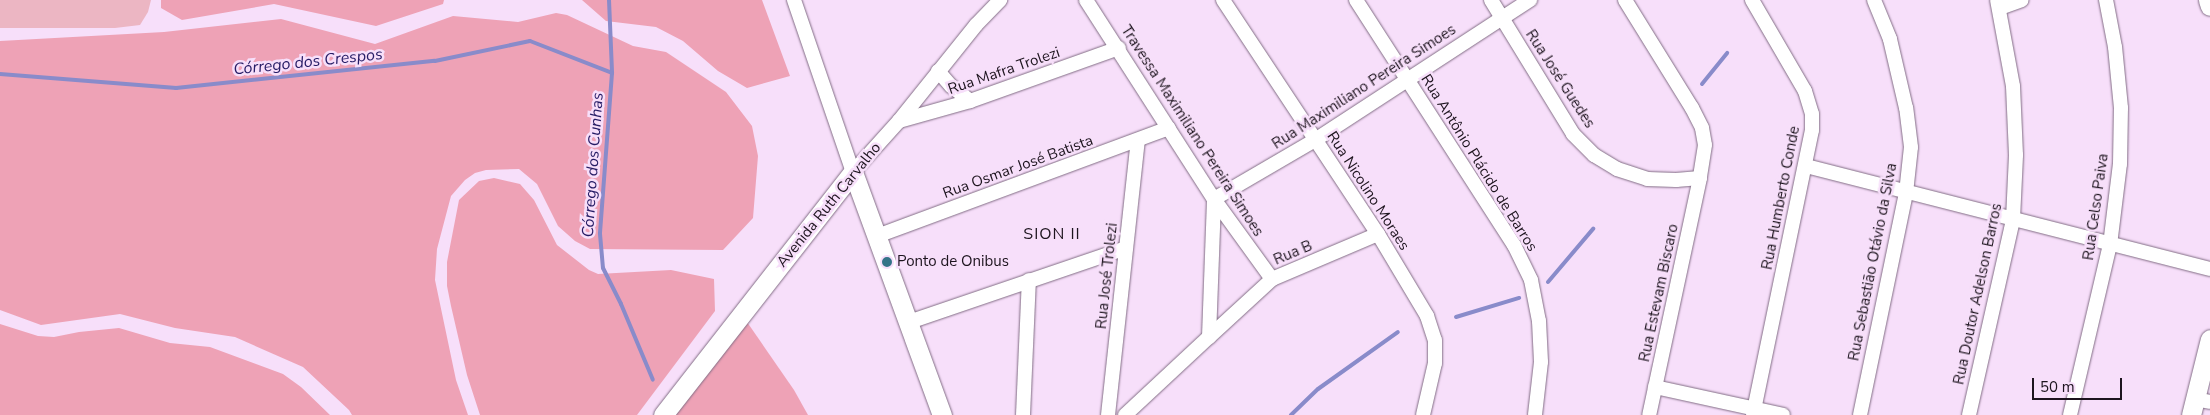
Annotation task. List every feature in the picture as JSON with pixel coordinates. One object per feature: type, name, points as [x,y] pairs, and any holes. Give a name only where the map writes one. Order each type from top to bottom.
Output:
[{"type":"street","points":[[794,0],[853,172],[942,415]]},
{"type":"street","name":"Avenida Ruth Carvalho","points":[[663,415],[853,172],[899,121],[976,25],[1000,0]]},
{"type":"street","name":"Travessa Maximiliano Pereira Simoes","points":[[1086,0],[1119,48],[1214,199],[1272,279]]},
{"type":"street","name":"Rua Nicolino Moraes","points":[[1223,0],[1378,234],[1427,316],[1435,340],[1435,363],[1422,415]]},
{"type":"street","name":"Rua Antônio Plácido de Barros","points":[[1356,0],[1514,245],[1530,280],[1539,321],[1541,362],[1535,415]]},
{"type":"street","name":"Rua José Guedes","points":[[1491,0],[1573,134],[1594,155],[1616,169],[1647,179],[1676,180],[1700,178]]},
{"type":"street","name":"Rua Maximiliano Pereira Simoes","points":[[1214,199],[1315,140],[1530,0]]},
{"type":"street","name":"Rua Estevam Biscaro","points":[[1625,0],[1692,108],[1702,128],[1705,145],[1700,178],[1649,415]]},
{"type":"street","name":"Rua Humberto Conde","points":[[1752,0],[1806,91],[1812,122],[1806,166],[1753,412]]},
{"type":"street","name":"Rua Sebastião Otávio da Silva","points":[[1860,415],[1906,193],[1911,147],[1906,108],[1890,39],[1874,0]]},
{"type":"street","points":[[1999,4],[2022,0]]},
{"type":"street","name":"Rua Celso Paiva","points":[[2070,415],[2110,245],[2120,164],[2122,108],[2115,47],[2106,0]]},
{"type":"street","points":[[2208,0],[2210,6]]},
{"type":"street","name":"Rua Doutor Adelson Barros","points":[[1969,415],[2013,219],[2016,155],[2013,86],[1999,4]]},
{"type":"street","name":"Rua Mafra Trolezi","points":[[899,121],[970,100],[1119,48]]},
{"type":"street","points":[[938,71],[952,86],[970,100]]},
{"type":"street","name":"Rua Osmar José Batista","points":[[877,236],[1169,128]]},
{"type":"street","name":"Rua José Trolezi","points":[[1108,415],[1138,141]]},
{"type":"street","points":[[1806,166],[2210,269]]},
{"type":"street","points":[[1209,337],[1214,199]]},
{"type":"street","name":"Rua B","points":[[1125,415],[1272,279],[1378,234]]},
{"type":"street","points":[[909,322],[1126,248]]},
{"type":"street","points":[[1023,415],[1029,280]]},
{"type":"street","points":[[2199,406],[2210,339]]},
{"type":"street","points":[[1655,387],[1753,412],[1783,415]]},
{"type":"shaded area","points":[[0,0],[151,0],[148,12],[140,25],[115,28],[0,28]]},
{"type":"shaded area","points":[[161,0],[444,0],[443,4],[376,26],[274,4],[182,20],[161,8]]},
{"type":"shaded area","points":[[582,0],[762,0],[790,76],[747,88],[718,71],[683,41],[656,27],[606,21]]},
{"type":"shaded area","points":[[556,13],[567,15],[633,46],[666,52],[726,92],[752,126],[758,156],[753,218],[723,250],[590,249],[575,241],[558,226],[537,184],[519,169],[486,170],[475,173],[465,180],[451,196],[437,249],[435,280],[456,380],[468,415],[352,415],[303,367],[235,337],[175,328],[120,314],[41,325],[0,310],[0,41],[164,32],[281,19],[375,44],[453,16],[518,22]]},
{"type":"shaded area","points":[[494,178],[520,184],[534,200],[557,245],[589,270],[598,274],[671,270],[714,279],[715,311],[637,415],[480,415],[467,375],[451,306],[447,286],[447,262],[459,200],[479,181]]},
{"type":"shaded area","points":[[747,322],[794,390],[808,415],[674,415]]},
{"type":"shaded area","points":[[0,324],[38,336],[54,337],[79,332],[119,328],[170,343],[210,347],[283,374],[301,387],[330,415],[0,415]]},
{"type":"waterway","name":"Córrego dos Cunhas","points":[[609,0],[612,73],[600,234],[603,268],[621,304],[653,380]]},
{"type":"waterway","name":"Córrego dos Crespos","points":[[0,74],[176,88],[435,61],[530,41],[612,73]]},
{"type":"waterway","points":[[1702,84],[1727,53]]},
{"type":"waterway","points":[[1548,282],[1593,229]]},
{"type":"waterway","points":[[1456,317],[1519,298]]},
{"type":"waterway","points":[[1291,415],[1318,389],[1398,332]]},
{"type":"place","name":"Ponto de Onibus","points":[[887,262]]},
{"type":"district","name":"SION II","points":[[1052,234]]}]
